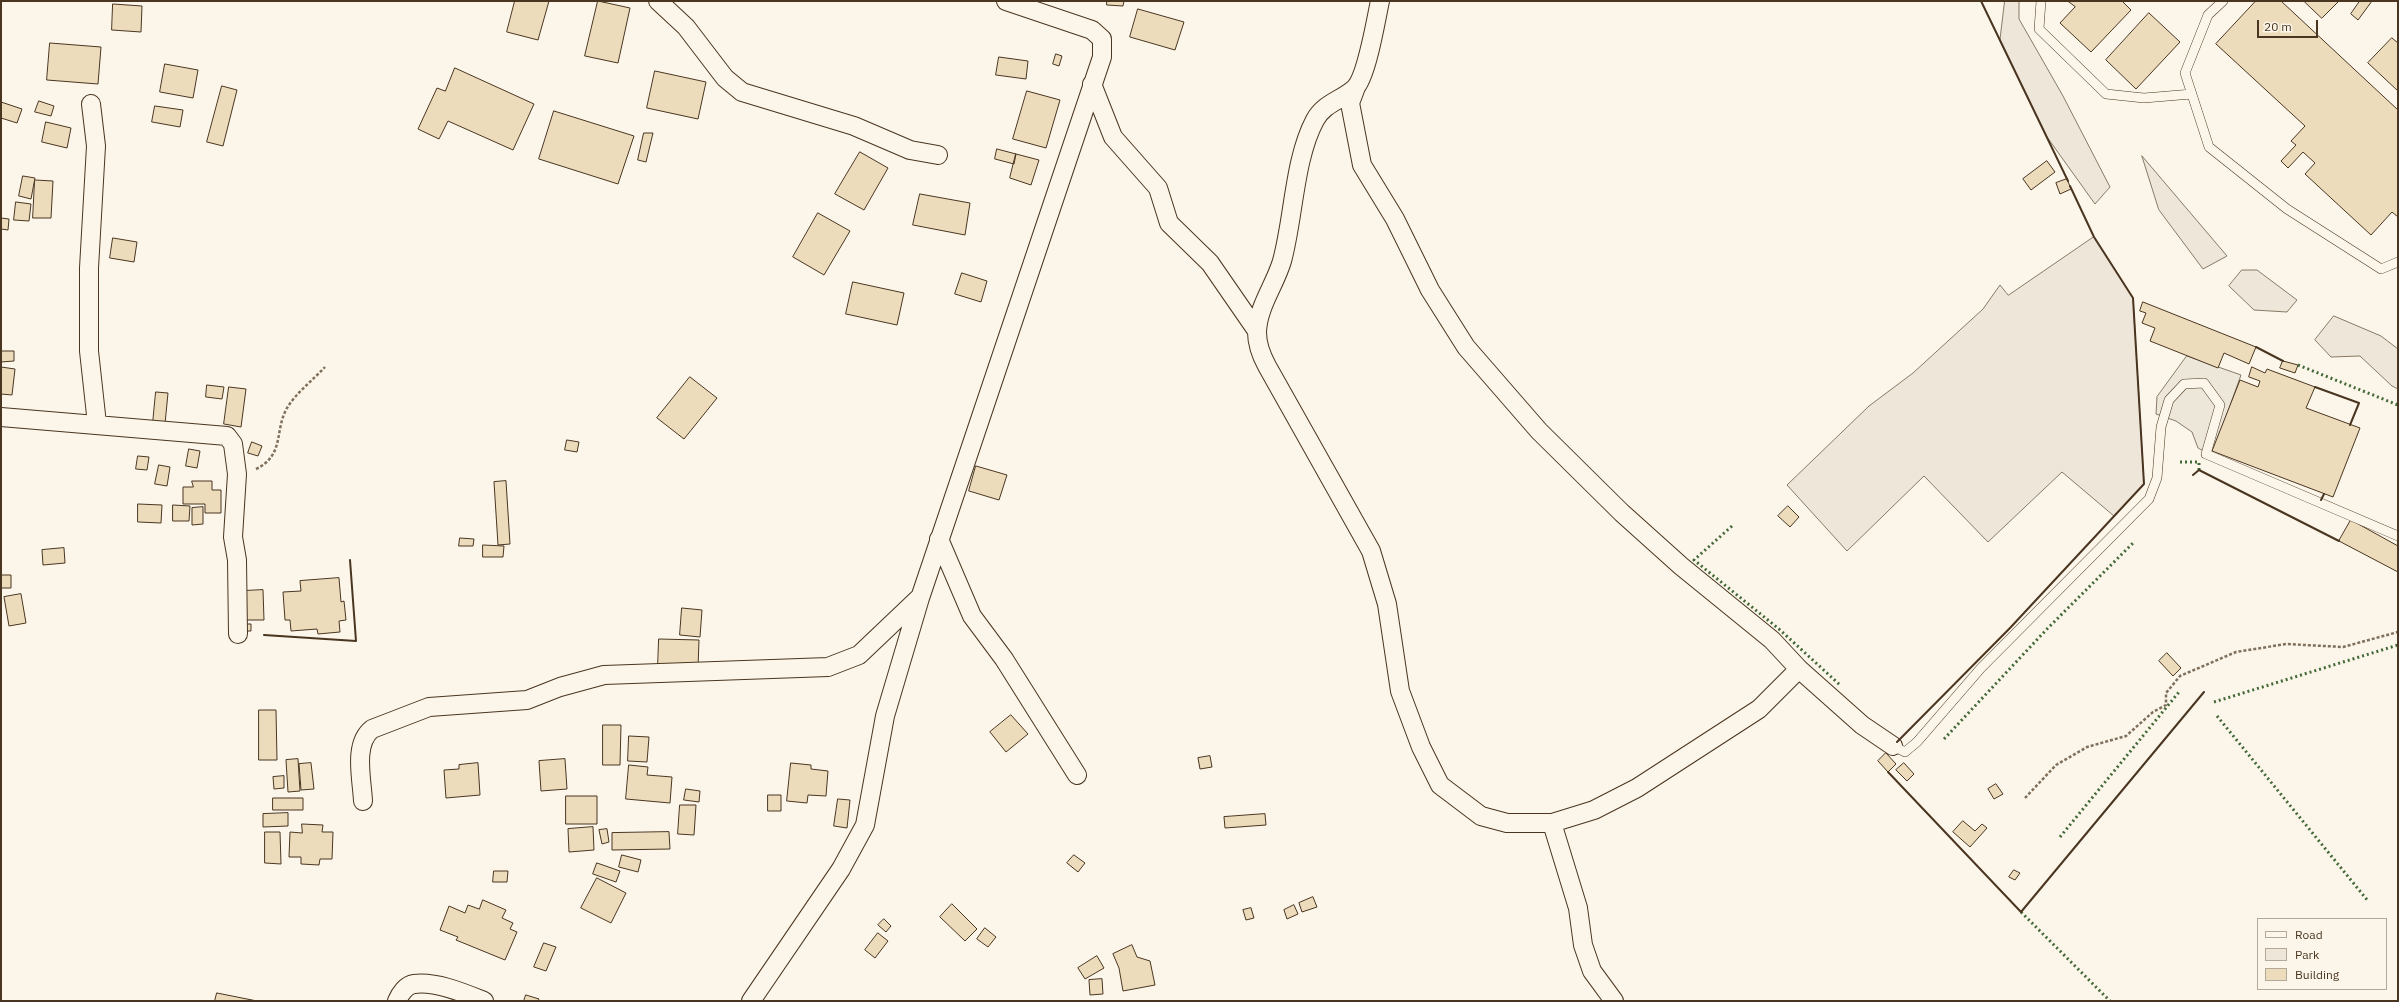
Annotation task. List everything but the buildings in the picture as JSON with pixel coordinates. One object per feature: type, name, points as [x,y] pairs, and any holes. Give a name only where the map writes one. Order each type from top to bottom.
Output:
[{"type":"street","points":[[658,1],[686,27],[725,78],[742,92],[854,126],[910,150],[938,155]]},
{"type":"street","points":[[751,1001],[841,869],[865,825],[886,716],[920,598],[1102,57],[1102,39],[1092,30],[1006,1]]},
{"type":"street","points":[[1380,1],[1365,67],[1350,103],[1362,165],[1395,219],[1430,290],[1466,347],[1539,431],[1622,513],[1681,566],[1772,640],[1799,669],[1862,725],[1892,746]]},
{"type":"street","points":[[1092,84],[1113,137],[1158,188],[1169,223],[1210,263],[1257,331]]},
{"type":"street","points":[[1356,87],[1320,111],[1309,133],[1299,173],[1282,261],[1264,303],[1257,331],[1258,346],[1267,366],[1371,551],[1387,604],[1400,691],[1421,747],[1440,786],[1481,816],[1507,823],[1552,823],[1594,810],[1637,788],[1760,709],[1799,669]]},
{"type":"street","points":[[92,104],[96,146],[89,268],[90,351],[97,424]]},
{"type":"street","points":[[1,417],[227,436],[233,444],[236,468],[233,537],[237,560],[238,634]]},
{"type":"street","points":[[939,539],[972,616],[1004,659],[1078,774]]},
{"type":"street","points":[[363,801],[361,746],[365,735],[372,729],[429,707],[528,700],[560,687],[604,675],[828,667],[859,655],[920,598]]},
{"type":"street","points":[[1552,823],[1578,908],[1584,945],[1592,971],[1614,1001]]},
{"type":"street","points":[[397,1001],[407,987],[414,984],[435,986],[484,1001]]},
{"type":"lane","points":[[2041,1],[2039,29],[2106,94],[2144,98],[2192,94]]},
{"type":"lane","points":[[2223,1],[2208,15],[2185,73],[2210,147],[2287,209],[2380,269],[2398,263]]},
{"type":"lane","points":[[1892,746],[1905,752],[1917,742],[1981,668],[2149,499],[2157,478],[2161,427],[2169,400],[2184,384],[2204,383],[2220,405],[2206,454],[2398,536]]},
{"type":"path","points":[[236,468],[255,470],[268,463],[275,450],[286,409],[325,367]]},
{"type":"path","points":[[2025,798],[2056,765],[2087,747],[2126,736],[2153,712],[2166,705],[2166,693],[2180,676],[2236,652],[2286,644],[2343,647],[2398,632]]},
{"type":"green space","points":[[2005,1],[2019,1],[2019,19],[2063,96],[2110,187],[2095,204],[2047,137],[2000,41]]},
{"type":"green space","points":[[2142,156],[2227,256],[2203,269],[2159,210]]},
{"type":"green space","points":[[2094,237],[2133,298],[2144,484],[2114,516],[2062,472],[1988,542],[1924,476],[1847,551],[1787,485],[1869,406],[1913,373],[1983,309],[2000,285],[2008,295]]},
{"type":"green space","points":[[2242,270],[2257,270],[2297,300],[2287,312],[2254,310],[2229,286]]},
{"type":"green space","points":[[2334,316],[2381,336],[2398,349],[2398,389],[2392,386],[2360,356],[2331,357],[2315,340]]},
{"type":"shaded area","points":[[2187,356],[2241,375],[2212,456],[2198,448],[2192,432],[2176,421],[2156,414],[2157,397]]},
{"type":"hedge","points":[[2298,365],[2398,405]]},
{"type":"hedge","points":[[2180,462],[2199,462],[2199,470]]},
{"type":"hedge","points":[[1732,526],[1694,560],[1779,629],[1840,685]]},
{"type":"hedge","points":[[1944,739],[2047,629],[2133,543]]},
{"type":"hedge","points":[[2214,702],[2398,645]]},
{"type":"hedge","points":[[2060,837],[2179,692]]},
{"type":"hedge","points":[[2217,716],[2368,901]]},
{"type":"hedge","points":[[2021,912],[2110,1001]]},
{"type":"wall","points":[[1981,1],[2068,181]]},
{"type":"wall","points":[[1897,742],[2010,628],[2144,484],[2133,298],[2094,237],[2070,186]]},
{"type":"wall","points":[[2256,347],[2283,361]]},
{"type":"wall","points":[[2315,387],[2359,403],[2350,425]]},
{"type":"wall","points":[[2193,475],[2199,470],[2339,541]]},
{"type":"wall","points":[[2321,500],[2324,494]]},
{"type":"wall","points":[[264,635],[356,641],[350,560]]},
{"type":"wall","points":[[1888,772],[2021,912],[2204,692]]}]
